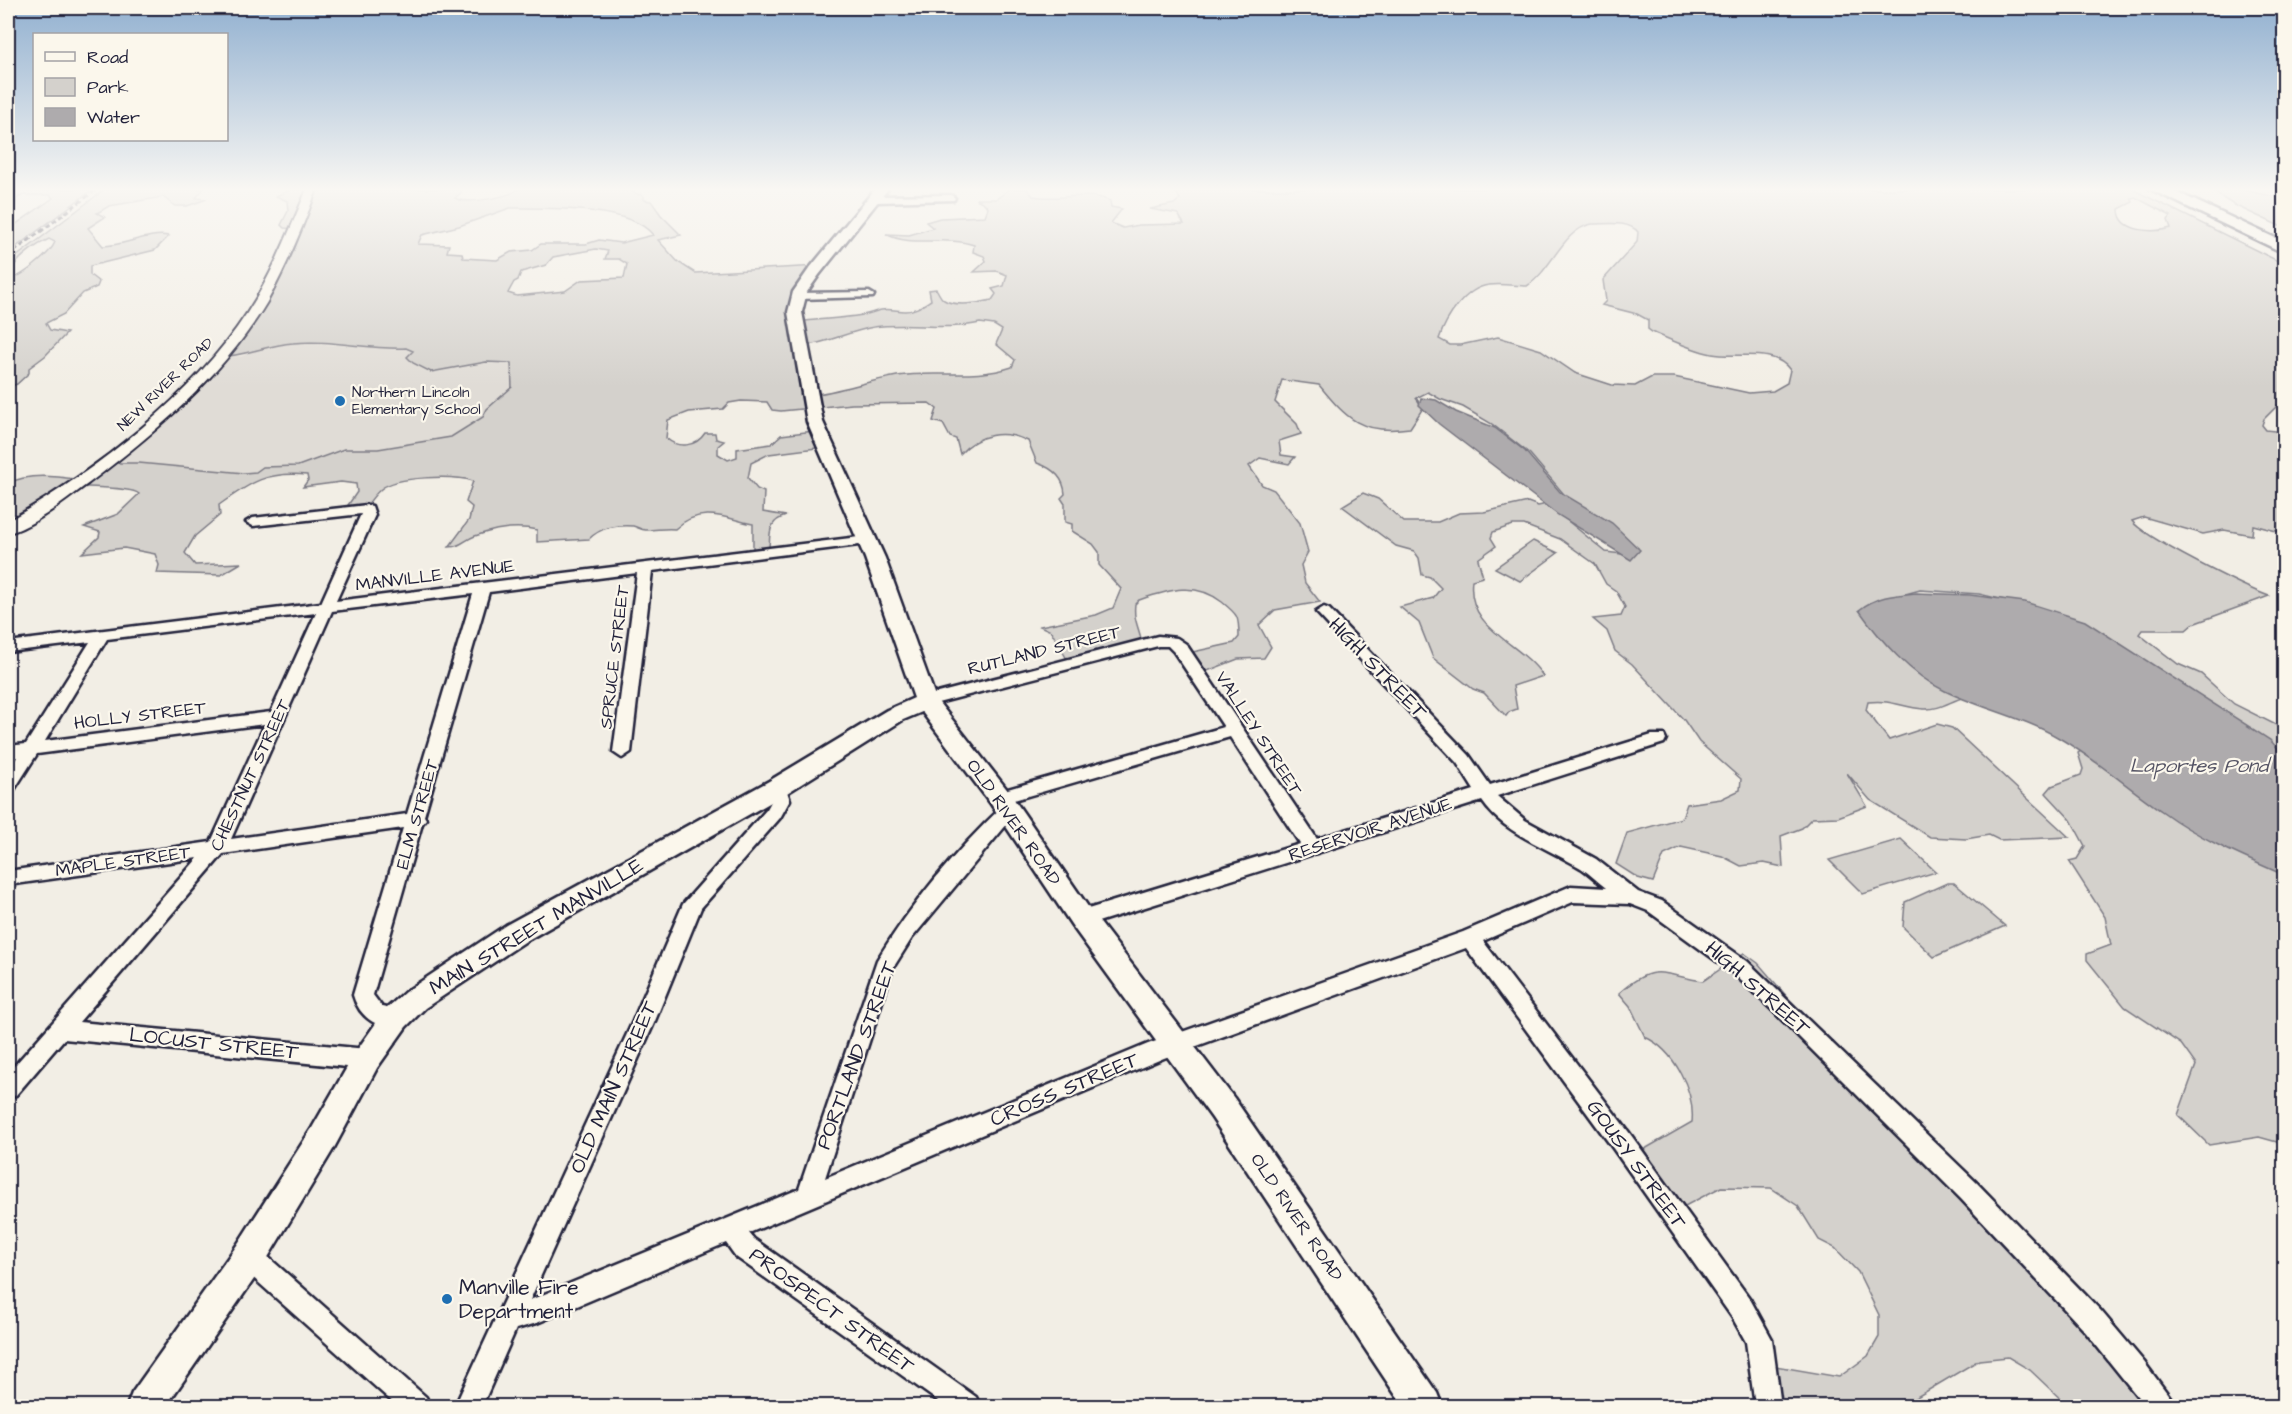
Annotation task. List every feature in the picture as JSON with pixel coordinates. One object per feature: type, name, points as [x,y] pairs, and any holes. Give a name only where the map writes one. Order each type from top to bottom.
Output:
[{"type":"main road","points":[[798,296],[827,255]]},
{"type":"main road","name":"OLD RIVER ROAD","points":[[798,296],[795,312],[798,336],[815,422],[867,540],[926,701],[1004,805],[1082,919],[1237,1128],[1424,1407]]},
{"type":"main road","name":"MAIN STREET MANVILLE","points":[[145,1407],[249,1257],[323,1138],[368,1059],[396,1018],[415,1000],[516,933],[778,787],[895,715],[926,701]]},
{"type":"street","name":"NEW RIVER ROAD","points":[[8,528],[50,503],[101,465],[180,397],[229,346],[272,283],[284,255]]},
{"type":"street","points":[[798,296],[870,295]]},
{"type":"street","name":"CHESTNUT STREET","points":[[8,1088],[218,847],[368,514],[367,509],[253,522]]},
{"type":"street","name":"MANVILLE AVENUE","points":[[8,647],[867,540]]},
{"type":"street","name":"SPRUCE STREET","points":[[622,752],[645,568]]},
{"type":"street","name":"ELM STREET","points":[[396,1018],[375,1015],[365,1006],[363,995],[417,819],[482,589]]},
{"type":"street","name":"HIGH STREET","points":[[1324,612],[1463,759],[1494,805],[1519,825],[1589,864],[1631,897],[1655,906],[1740,967],[1779,1004],[1969,1191],[2092,1320],[2135,1371],[2161,1407]]},
{"type":"street","points":[[8,786],[103,634]]},
{"type":"street","name":"RUTLAND STREET","points":[[926,701],[1158,641],[1172,641]]},
{"type":"street","name":"VALLEY STREET","points":[[1172,641],[1180,648],[1313,848]]},
{"type":"street","name":"HOLLY STREET","points":[[8,752],[278,717]]},
{"type":"street","name":"PORTLAND STREET","points":[[809,1196],[817,1165],[884,966],[905,932],[989,830],[1004,805],[1234,730]]},
{"type":"street","name":"RESERVOIR AVENUE","points":[[1082,919],[1658,739]]},
{"type":"street","name":"OLD MAIN STREET","points":[[468,1407],[644,1021],[693,904],[774,813],[781,800],[778,787]]},
{"type":"street","name":"MAPLE STREET","points":[[8,878],[417,819]]},
{"type":"street","name":"CROSS STREET","points":[[507,1319],[537,1310],[1176,1044],[1470,938],[1571,894],[1631,897]]},
{"type":"street","name":"GOUSY STREET","points":[[1470,938],[1741,1308],[1759,1340],[1768,1407]]},
{"type":"street","name":"LOCUST STREET","points":[[60,1029],[368,1059]]},
{"type":"street","name":"PROSPECT STREET","points":[[730,1229],[745,1248],[967,1407]]},
{"type":"street","points":[[249,1257],[417,1407]]},
{"type":"shaded area","name":"Northern Lincoln Elementary School","points":[[294,343],[406,348],[413,351],[431,372],[486,362],[511,363],[512,388],[487,409],[484,417],[451,437],[378,449],[345,449],[298,466],[263,467],[256,472],[244,473],[111,463],[226,357],[242,356],[254,350]]},
{"type":"green space","points":[[19,255],[24,255],[8,274],[8,263]]},
{"type":"green space","points":[[46,255],[135,255],[90,266],[90,275],[99,282],[97,287],[83,293],[64,314],[46,323],[50,330],[67,333],[45,356],[29,368],[29,373],[17,384],[8,387],[8,278],[19,275]]},
{"type":"green space","points":[[281,255],[462,255],[463,258],[497,260],[506,255],[564,255],[553,257],[546,265],[521,272],[508,293],[517,296],[565,291],[581,280],[624,278],[627,264],[619,259],[605,259],[607,255],[672,255],[695,273],[818,266],[803,290],[798,322],[860,316],[884,309],[912,310],[931,300],[929,290],[936,289],[942,299],[954,303],[992,300],[996,294],[992,289],[1004,286],[1007,275],[997,271],[974,272],[986,261],[981,255],[1555,255],[1536,279],[1527,286],[1494,284],[1480,287],[1472,292],[1452,313],[1439,339],[1450,345],[1460,345],[1498,337],[1541,350],[1575,373],[1612,385],[1635,386],[1652,377],[1674,377],[1749,393],[1773,391],[1787,383],[1790,370],[1775,358],[1712,354],[1697,350],[1652,332],[1648,329],[1648,320],[1637,314],[1602,305],[1606,301],[1603,280],[1625,255],[2266,255],[2284,264],[2284,399],[2264,419],[2262,425],[2266,430],[2284,432],[2284,533],[2253,525],[2252,535],[2224,530],[2203,534],[2144,517],[2132,521],[2174,550],[2269,596],[2193,624],[2186,630],[2142,630],[2139,634],[2178,664],[2201,674],[2234,704],[2284,729],[2284,758],[2034,607],[1979,594],[1920,590],[1902,595],[1870,621],[1899,657],[1937,683],[1965,697],[1930,709],[1868,702],[1866,710],[1889,740],[1937,724],[1952,728],[2069,837],[1999,840],[1989,835],[1966,839],[1930,837],[1870,800],[1847,773],[1867,806],[1838,817],[1812,818],[1802,828],[1781,836],[1783,867],[1764,863],[1741,866],[1722,856],[1681,847],[1664,855],[1653,882],[1638,878],[1616,864],[1627,833],[1682,818],[1687,804],[1721,799],[1740,790],[1741,779],[1699,742],[1684,720],[1632,664],[1615,651],[1607,631],[1593,619],[1621,616],[1625,607],[1616,591],[1606,584],[1595,564],[1560,539],[1524,525],[1513,525],[1493,532],[1491,538],[1496,546],[1478,559],[1483,577],[1472,580],[1472,597],[1477,611],[1497,634],[1533,664],[1543,676],[1513,686],[1517,709],[1506,716],[1484,693],[1473,689],[1433,658],[1419,623],[1400,607],[1433,598],[1441,588],[1430,577],[1422,575],[1419,558],[1414,551],[1396,546],[1342,506],[1363,493],[1378,499],[1404,522],[1438,522],[1459,513],[1484,512],[1528,502],[1538,506],[1547,504],[1606,552],[1629,555],[1638,548],[1613,529],[1579,512],[1530,454],[1492,424],[1463,407],[1428,392],[1416,398],[1423,408],[1410,428],[1379,429],[1357,422],[1347,415],[1319,385],[1282,380],[1275,402],[1297,424],[1301,434],[1279,441],[1281,455],[1295,457],[1289,464],[1260,458],[1249,466],[1262,485],[1274,490],[1300,523],[1308,552],[1301,565],[1305,583],[1320,602],[1275,610],[1259,625],[1271,647],[1264,658],[1238,659],[1202,673],[1188,653],[1234,643],[1239,637],[1239,624],[1234,613],[1212,595],[1202,591],[1182,589],[1139,600],[1135,604],[1142,643],[1068,661],[1051,631],[1040,626],[1096,615],[1113,608],[1121,589],[1099,565],[1099,552],[1093,544],[1072,531],[1072,524],[1065,522],[1065,504],[1061,498],[1065,494],[1060,478],[1048,468],[1037,463],[1028,441],[1009,435],[991,436],[975,442],[960,454],[956,439],[950,437],[943,424],[933,421],[937,409],[929,403],[852,404],[781,411],[772,410],[767,402],[741,401],[729,403],[723,409],[689,412],[668,420],[666,438],[671,442],[681,445],[692,444],[705,433],[715,433],[716,439],[724,441],[718,446],[718,454],[728,460],[737,457],[737,449],[771,444],[781,435],[814,431],[825,447],[769,454],[751,463],[748,478],[757,489],[764,492],[763,512],[786,516],[773,524],[769,549],[753,551],[753,524],[713,515],[694,517],[675,529],[645,530],[633,526],[604,529],[589,539],[537,542],[537,530],[506,528],[482,534],[457,546],[449,547],[469,520],[472,507],[466,502],[473,481],[439,477],[399,481],[379,491],[366,507],[346,508],[357,492],[356,484],[341,482],[303,487],[308,480],[307,475],[293,474],[270,477],[250,484],[219,505],[220,515],[195,536],[185,553],[195,565],[241,563],[221,575],[157,573],[159,565],[155,554],[124,548],[82,553],[99,537],[100,532],[84,527],[118,514],[139,494],[128,490],[75,486],[8,527],[8,484],[16,480],[44,476],[82,480],[107,463],[139,463],[244,473],[256,472],[263,467],[298,466],[344,449],[378,449],[451,437],[483,417],[487,409],[512,387],[511,363],[486,362],[431,372],[413,363],[407,357],[413,351],[406,348],[307,342],[283,344],[220,357],[245,325]],"holes":[[[980,323],[994,325],[1002,330],[996,344],[1015,360],[1012,367],[983,373],[897,376],[811,395],[803,346],[874,327]]]},
{"type":"green space","points":[[1533,541],[1558,553],[1520,581],[1495,568]]},
{"type":"green space","points":[[2082,750],[2153,799],[2284,863],[2284,1144],[2259,1137],[2209,1145],[2178,1115],[2196,1065],[2181,1044],[2125,1007],[2087,960],[2087,954],[2111,945],[2105,917],[2069,861],[2077,859],[2085,846],[2071,820],[2046,793],[2052,786],[2081,775],[2083,769],[2078,753]]},
{"type":"green space","points":[[1901,839],[1936,872],[1863,894],[1829,860]]},
{"type":"green space","points":[[1947,883],[1954,883],[2005,926],[1934,957],[1903,927],[1905,902]]},
{"type":"green space","points":[[1744,953],[1758,963],[1838,1056],[2138,1370],[2166,1406],[2068,1406],[2030,1370],[2008,1357],[1979,1360],[1905,1406],[1773,1406],[1770,1365],[1839,1377],[1868,1356],[1879,1337],[1879,1315],[1858,1272],[1835,1248],[1819,1240],[1798,1206],[1771,1188],[1721,1187],[1683,1207],[1636,1154],[1692,1122],[1692,1110],[1686,1085],[1673,1061],[1665,1051],[1645,1037],[1630,1006],[1619,993],[1631,983],[1651,974],[1668,974],[1703,981]]},
{"type":"water","points":[[1421,398],[1436,400],[1456,412],[1495,428],[1525,451],[1560,492],[1612,523],[1640,550],[1631,560],[1558,515],[1439,424],[1419,405]]},
{"type":"water","name":"Laportes Pond","points":[[1916,593],[1970,595],[2025,602],[2085,621],[2270,740],[2284,755],[2284,875],[2222,847],[2177,822],[2086,755],[2059,738],[2031,724],[1945,691],[1920,676],[1886,645],[1859,610],[1879,599]]},
{"type":"place","name":"Northern Lincoln Elementary School","points":[[340,401]]},
{"type":"place","name":"Manville Fire Department","points":[[447,1299]]}]
